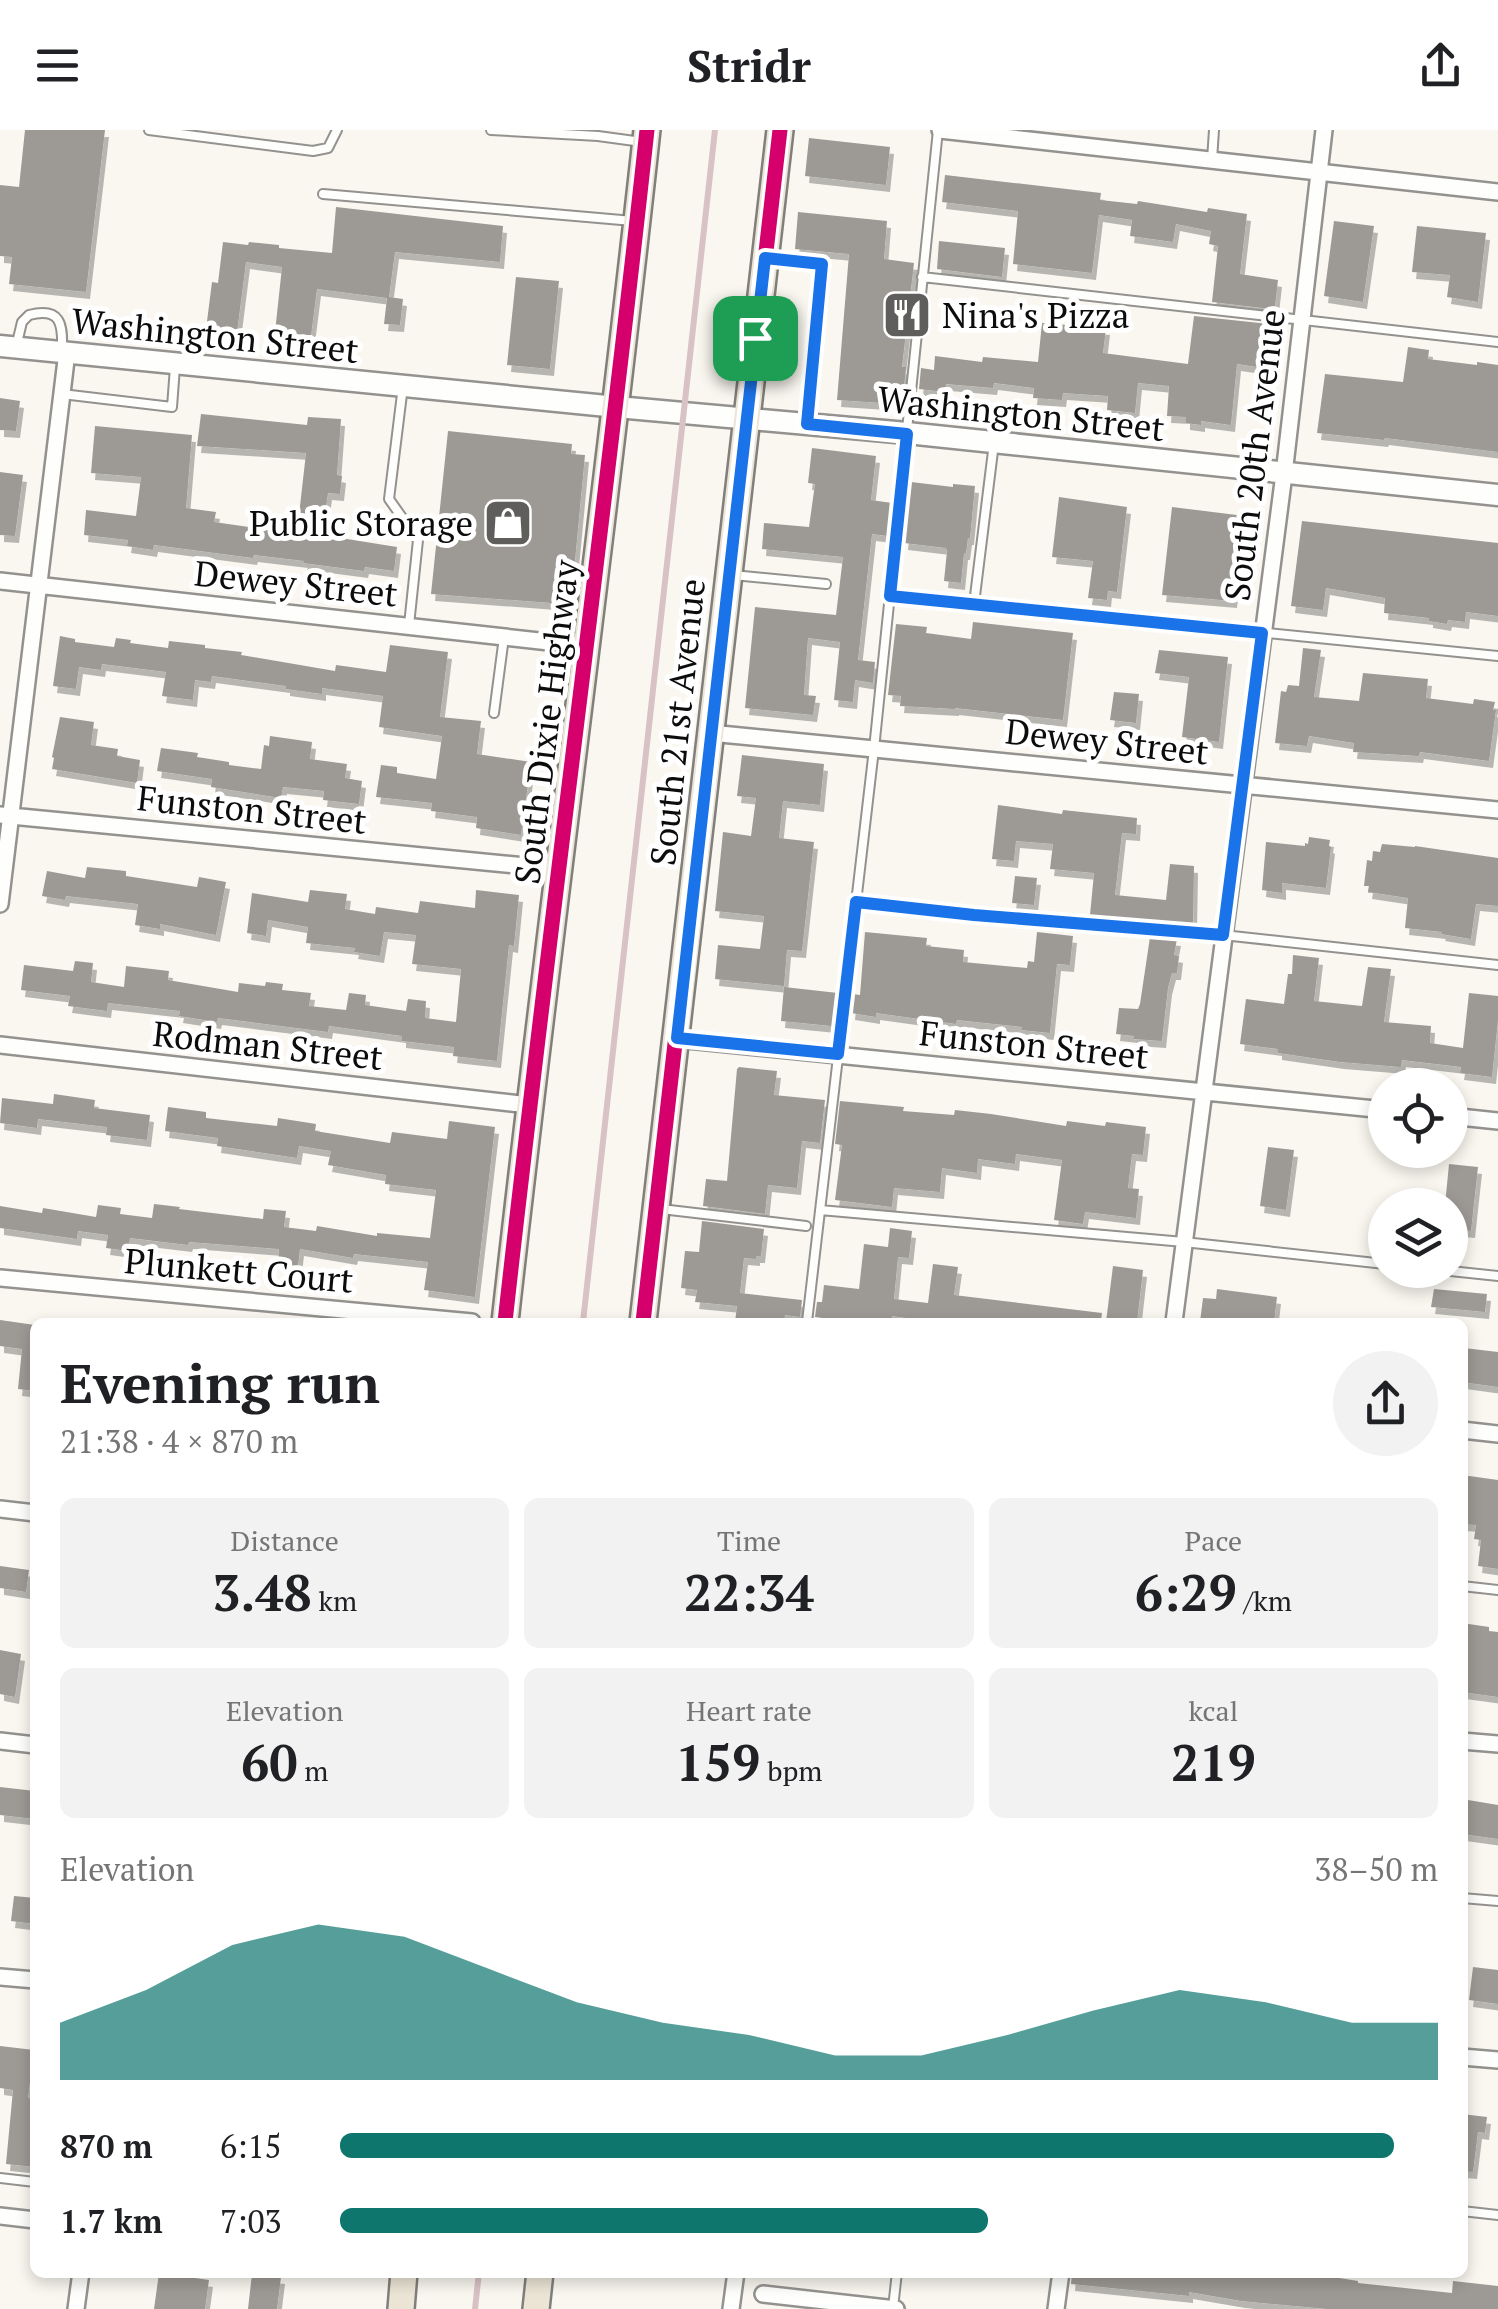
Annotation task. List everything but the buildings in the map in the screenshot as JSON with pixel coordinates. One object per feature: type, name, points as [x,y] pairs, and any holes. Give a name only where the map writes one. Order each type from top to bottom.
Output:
[{"type":"main road","name":"South 21st Avenue","points":[[644,1318],[780,130]]},
{"type":"main road","name":"South Dixie Highway","points":[[505,1318],[647,136]]},
{"type":"main road","points":[[401,2309],[404,2278]]},
{"type":"main road","points":[[536,2309],[539,2278]]},
{"type":"street","points":[[939,130],[1498,192]]},
{"type":"street","name":"South 20th Avenue","points":[[1174,1318],[1284,474],[1324,130]]},
{"type":"street","name":"Washington Street","points":[[8,347],[1498,496]]},
{"type":"street","points":[[0,904],[6,816],[40,585],[65,352]]},
{"type":"street","name":"Dewey Street","points":[[0,581],[586,646]]},
{"type":"street","name":"Dewey Street","points":[[710,733],[1498,810]]},
{"type":"street","name":"Funston Street","points":[[6,816],[557,869]]},
{"type":"street","name":"Funston Street","points":[[677,1038],[1368,1108]]},
{"type":"street","name":"Rodman Street","points":[[0,1045],[529,1105]]},
{"type":"street","points":[[1468,1118],[1498,1121]]},
{"type":"street","name":"Plunkett Court","points":[[0,1278],[429,1318]]},
{"type":"street","points":[[1468,1431],[1498,1434]]},
{"type":"street","points":[[0,1509],[30,1512]]},
{"type":"street","points":[[0,1741],[30,1744]]},
{"type":"street","points":[[1468,1742],[1498,1744]]},
{"type":"street","points":[[0,1976],[30,1979]]},
{"type":"street","points":[[1468,2057],[1498,2060]]},
{"type":"street","points":[[0,2216],[30,2219]]},
{"type":"street","points":[[76,2309],[80,2278]]},
{"type":"street","points":[[731,2309],[735,2278]]},
{"type":"street","points":[[1056,2309],[1060,2278]]},
{"type":"street","points":[[763,2294],[894,2309]]},
{"type":"lane","points":[[149,130],[314,151],[328,148],[337,130]]},
{"type":"lane","points":[[491,130],[647,136]]},
{"type":"lane","points":[[807,1318],[874,749],[939,130]]},
{"type":"lane","points":[[1212,160],[1214,130]]},
{"type":"lane","points":[[323,194],[638,222]]},
{"type":"lane","points":[[765,258],[822,264],[807,424]]},
{"type":"lane","points":[[922,277],[1498,342]]},
{"type":"lane","points":[[8,347],[29,314],[50,313],[61,324],[65,352]]},
{"type":"lane","points":[[62,394],[172,406],[176,363]]},
{"type":"lane","points":[[402,386],[389,499],[418,540],[408,625]]},
{"type":"lane","points":[[974,604],[994,443]]},
{"type":"lane","points":[[729,574],[826,584]]},
{"type":"lane","points":[[890,596],[1498,656]]},
{"type":"lane","points":[[494,713],[504,636]]},
{"type":"lane","points":[[856,902],[1223,935],[1498,966]]},
{"type":"lane","points":[[657,1208],[806,1226]]},
{"type":"lane","points":[[820,1210],[1368,1262]]},
{"type":"lane","points":[[1468,1273],[1498,1276]]},
{"type":"lane","points":[[1468,1587],[1498,1590]]},
{"type":"lane","points":[[1468,1898],[1498,1901]]},
{"type":"lane","points":[[0,2178],[30,2181]]},
{"type":"lane","points":[[1468,2212],[1498,2214]]},
{"type":"lane","points":[[894,2309],[897,2278]]},
{"type":"railway","points":[[583,1318],[715,130]]},
{"type":"railway","points":[[475,2309],[478,2278]]},
{"type":"cycle path","points":[[505,1318],[647,130]]},
{"type":"cycle path","points":[[643,1318],[780,130]]},
{"type":"place","name":"Nina's Pizza","points":[[907,315]]},
{"type":"place","name":"Public Storage","points":[[508,523]]},
{"type":"route","points":[[765,258],[822,264],[807,424],[907,434],[890,596],[1262,633],[1223,935],[856,902],[838,1054],[677,1038],[755,338],[765,258]]}]
